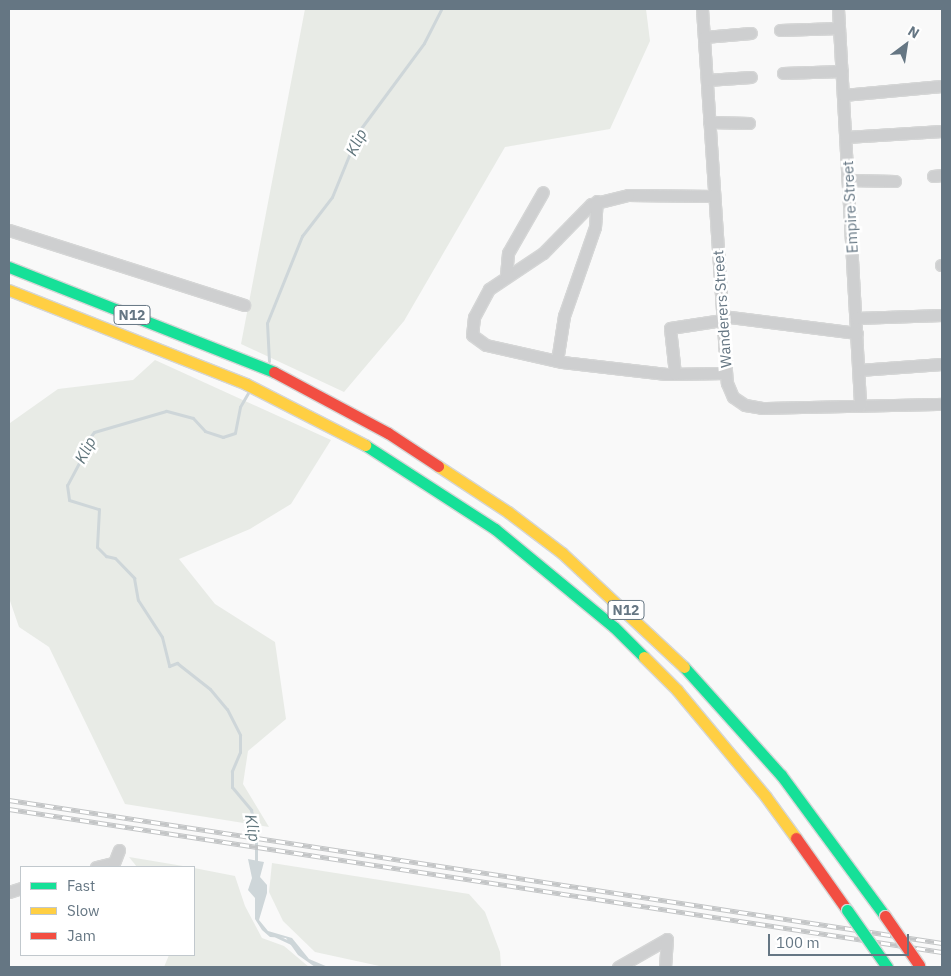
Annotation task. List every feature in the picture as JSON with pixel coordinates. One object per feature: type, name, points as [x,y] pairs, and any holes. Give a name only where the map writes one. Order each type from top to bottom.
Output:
[{"type":"highway","name":"N12","points":[[9,267],[256,363],[298,383],[388,434],[472,486],[562,553],[621,605],[700,682],[754,742],[804,804],[920,966]]},
{"type":"highway","name":"N12","points":[[9,290],[246,384],[288,404],[374,450],[471,512],[545,568],[614,627],[677,690],[739,762],[887,967]]},
{"type":"street","name":"Wanderers Street","points":[[702,9],[726,373],[733,397],[752,407],[942,404]]},
{"type":"street","name":"Empire Street","points":[[838,9],[860,405]]},
{"type":"street","points":[[780,30],[839,28]]},
{"type":"street","points":[[704,37],[751,33]]},
{"type":"street","points":[[784,73],[842,71]]},
{"type":"street","points":[[707,80],[751,76]]},
{"type":"street","points":[[843,95],[942,86]]},
{"type":"street","points":[[709,122],[749,123]]},
{"type":"street","points":[[846,137],[942,131]]},
{"type":"street","points":[[848,180],[894,181]]},
{"type":"street","points":[[506,276],[508,253],[543,192]]},
{"type":"street","points":[[714,196],[645,194],[597,201],[543,253],[489,289],[480,302],[474,317],[472,335],[486,345],[557,361],[675,374],[726,373]]},
{"type":"street","points":[[557,361],[564,316],[594,227],[597,201]]},
{"type":"street","points":[[9,230],[244,305]]},
{"type":"street","points":[[856,318],[942,315]]},
{"type":"street","points":[[675,374],[670,328],[722,318],[857,333]]},
{"type":"street","points":[[859,370],[942,364]]},
{"type":"street","points":[[100,866],[114,863],[118,850]]},
{"type":"street","points":[[618,967],[667,939],[664,967]]},
{"type":"shaded area","points":[[305,9],[646,9],[650,41],[610,129],[505,147],[404,321],[344,392],[241,344]]},
{"type":"shaded area","points":[[155,360],[331,440],[291,504],[250,529],[179,559],[215,604],[275,642],[286,719],[248,751],[243,784],[269,827],[125,804],[49,647],[19,627],[9,598],[10,423],[58,389],[133,380]]},
{"type":"shaded area","points":[[129,857],[183,866],[136,866]]},
{"type":"shaded area","points":[[248,859],[264,862],[260,877],[267,885],[267,893],[259,920],[268,931],[292,938],[309,959],[328,967],[315,967],[298,955],[286,938],[270,937],[262,930],[255,919],[255,898],[248,890],[252,878]]},
{"type":"shaded area","points":[[272,863],[469,894],[485,912],[500,952],[501,967],[384,967],[315,952],[283,921],[269,892]]},
{"type":"shaded area","points":[[195,868],[235,876],[245,906],[262,938],[284,946],[309,967],[164,967],[169,956],[195,956]]},
{"type":"waterway","name":"Klip","points":[[269,361],[267,323],[302,236],[332,197],[359,131],[424,43],[441,9]]},
{"type":"waterway","name":"Klip","points":[[248,393],[240,407],[235,433],[223,437],[205,431],[193,418],[166,411],[94,432],[84,445],[80,461],[67,485],[69,500],[99,509],[97,547],[106,556],[115,558],[134,578],[138,600],[162,637],[169,666],[177,663],[210,689],[227,709],[240,735],[240,752],[232,771],[232,787],[251,810],[256,830],[256,863]]},
{"type":"waterway","name":"Klip","points":[[276,936],[291,943]]},
{"type":"railway","points":[[9,800],[942,943]]},
{"type":"railway","points":[[9,809],[942,952]]},
{"type":"traffic: fast","points":[[9,267],[274,372]]},
{"type":"traffic: fast","points":[[365,445],[495,529],[614,627],[644,657]]},
{"type":"traffic: fast","points":[[684,667],[781,775],[885,916]]},
{"type":"traffic: fast","points":[[847,910],[887,967]]},
{"type":"traffic: slow","points":[[9,290],[246,384],[365,445]]},
{"type":"traffic: slow","points":[[438,466],[508,512],[562,553],[684,667]]},
{"type":"traffic: slow","points":[[644,657],[677,690],[766,797],[796,838]]},
{"type":"traffic: jam","points":[[274,372],[388,433],[438,466]]},
{"type":"traffic: jam","points":[[796,838],[847,910]]},
{"type":"traffic: jam","points":[[885,916],[919,965]]}]
